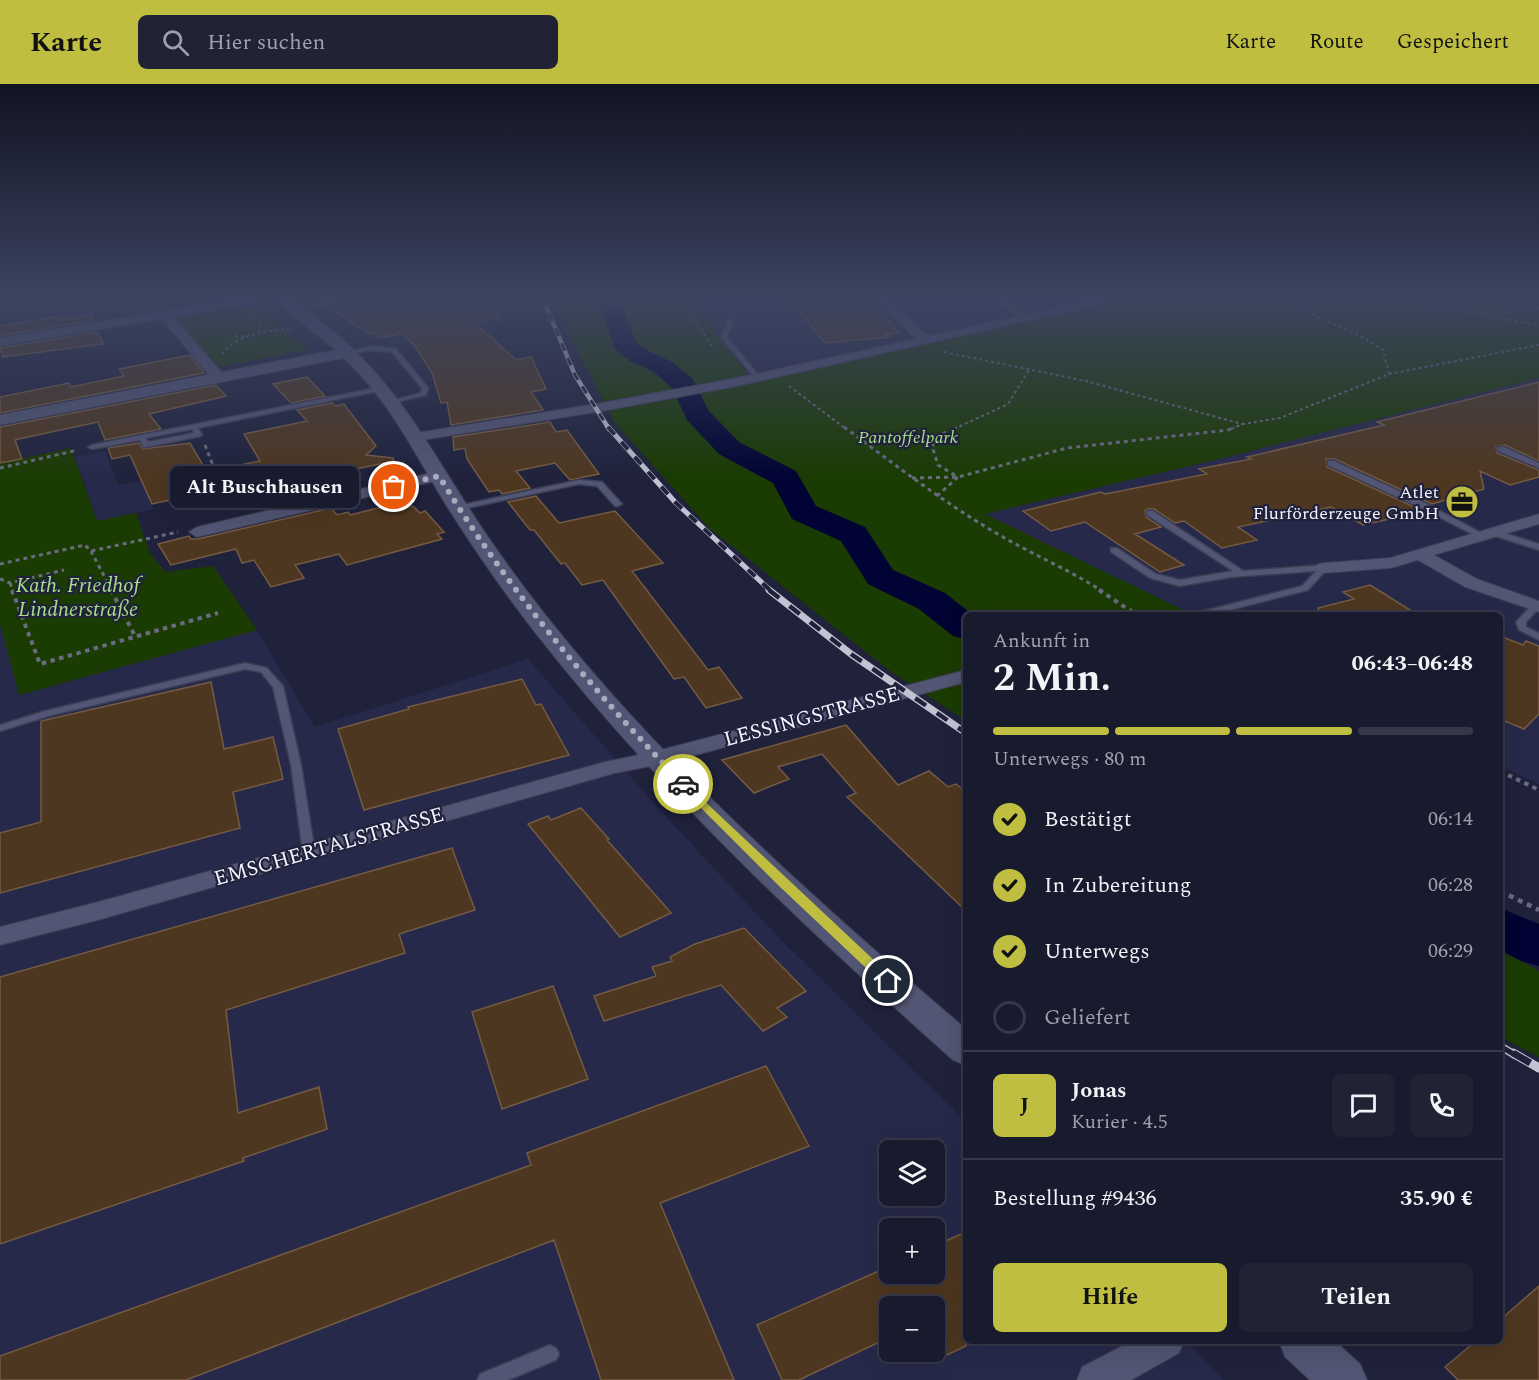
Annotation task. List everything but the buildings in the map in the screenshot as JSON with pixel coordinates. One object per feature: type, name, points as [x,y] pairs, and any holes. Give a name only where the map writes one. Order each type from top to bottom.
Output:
[{"type":"street","points":[[203,359],[218,377]]},
{"type":"street","points":[[0,420],[308,359]]},
{"type":"street","points":[[354,359],[387,395],[416,437],[458,508],[502,572],[572,662],[658,758],[785,886],[963,1047]]},
{"type":"street","points":[[416,437],[699,390],[842,359]]},
{"type":"street","points":[[197,532],[439,476]]},
{"type":"street","points":[[1324,568],[1391,563],[1539,519]]},
{"type":"street","points":[[1421,555],[1471,583],[1537,607]]},
{"type":"street","name":"LESSINGSTRASSE","points":[[658,758],[963,677]]},
{"type":"street","name":"EMSCHERTALSTRASSE","points":[[0,936],[309,853],[613,767],[658,758]]},
{"type":"street","points":[[1095,1380],[1161,1344]]},
{"type":"street","points":[[1304,1344],[1344,1380]]},
{"type":"lane","points":[[92,447],[194,426],[387,395],[416,398],[424,394],[425,388],[402,359]]},
{"type":"lane","points":[[743,359],[758,378]]},
{"type":"lane","points":[[142,437],[146,445],[198,434],[194,426]]},
{"type":"lane","points":[[1501,449],[1539,466]]},
{"type":"lane","points":[[1331,463],[1489,535],[1539,548]]},
{"type":"lane","points":[[458,508],[579,482],[599,484],[618,504]]},
{"type":"lane","points":[[1150,513],[1241,574]]},
{"type":"lane","points":[[1114,550],[1153,576],[1180,583],[1241,574],[1324,568]]},
{"type":"lane","points":[[1211,612],[1305,588],[1324,568]]},
{"type":"lane","points":[[1537,607],[1521,622],[1522,628],[1539,637]]},
{"type":"lane","points":[[0,728],[49,712],[245,666],[264,670],[278,686],[297,765],[309,853]]},
{"type":"lane","points":[[486,1380],[550,1354]]},
{"type":"path","points":[[225,359],[243,372]]},
{"type":"path","points":[[722,359],[737,382]]},
{"type":"path","points":[[982,359],[1030,368],[1144,396],[1243,424]]},
{"type":"path","points":[[1385,359],[1389,374]]},
{"type":"path","points":[[912,478],[958,477],[1067,448],[1228,430],[1243,424],[1281,418],[1389,374],[1464,359]]},
{"type":"path","points":[[958,477],[938,465],[932,446],[938,436],[1008,404],[1030,368]]},
{"type":"path","points":[[774,374],[937,496],[997,534],[1085,580],[1133,612]]},
{"type":"path","points":[[198,434],[211,455],[213,469],[210,474],[233,523]]},
{"type":"path","points":[[0,468],[92,447]]},
{"type":"path","points":[[937,496],[958,477]]},
{"type":"path","points":[[91,551],[179,532],[197,532]]},
{"type":"path","points":[[0,564],[85,545],[91,551],[135,636]]},
{"type":"path","points":[[0,579],[10,583],[64,570]]},
{"type":"path","points":[[10,583],[40,664],[218,613]]},
{"type":"path","points":[[1503,772],[1539,790]]},
{"type":"path","points":[[1503,892],[1539,910]]},
{"type":"shaded area","points":[[737,359],[833,359],[751,378]]},
{"type":"shaded area","points":[[1539,378],[1539,784],[1503,767],[1503,612],[1188,612],[984,514],[1219,459]]},
{"type":"shaded area","points":[[105,451],[118,485],[176,473],[152,504],[154,509],[97,521],[75,457]]},
{"type":"shaded area","points":[[0,624],[20,695],[257,630],[315,727],[528,659],[656,806],[778,937],[963,1119],[963,1344],[1189,1344],[1224,1380],[0,1380]]},
{"type":"green space","points":[[212,359],[257,359],[219,367]]},
{"type":"green space","name":"Pantoffelpark","points":[[583,359],[737,359],[751,378],[844,359],[1539,359],[1539,378],[1219,459],[985,514],[1188,612],[963,612],[963,719],[890,671],[710,529],[615,423]]},
{"type":"green space","name":"Kath. Friedhof Lindnerstraße","points":[[71,448],[97,521],[136,513],[149,552],[165,572],[213,566],[257,630],[19,695],[0,624],[0,463]]},
{"type":"green space","points":[[1503,952],[1539,971],[1539,1057],[1503,1039]]},
{"type":"waterway","points":[[647,359],[663,367],[683,384],[697,414],[729,448],[785,477],[803,512],[853,534],[880,577],[932,601],[963,626]]},
{"type":"waterway","points":[[1503,929],[1539,947]]},
{"type":"railway","points":[[568,359],[575,375],[609,429]]},
{"type":"railway","points":[[608,427],[675,502],[771,591]]},
{"type":"railway","points":[[769,590],[851,654],[963,731]]},
{"type":"railway","points":[[1503,1048],[1515,1055]]},
{"type":"railway","points":[[1513,1053],[1539,1068]]},
{"type":"way so far","points":[[394,487],[439,476],[481,543],[538,621],[572,662],[683,784]]},
{"type":"place","name":"Alt Buschhausen","points":[[394,487]]},
{"type":"place","name":"Atlet Flurförderzeuge GmbH","points":[[1462,502]]},
{"type":"route","points":[[683,784],[844,942],[888,981]]}]
